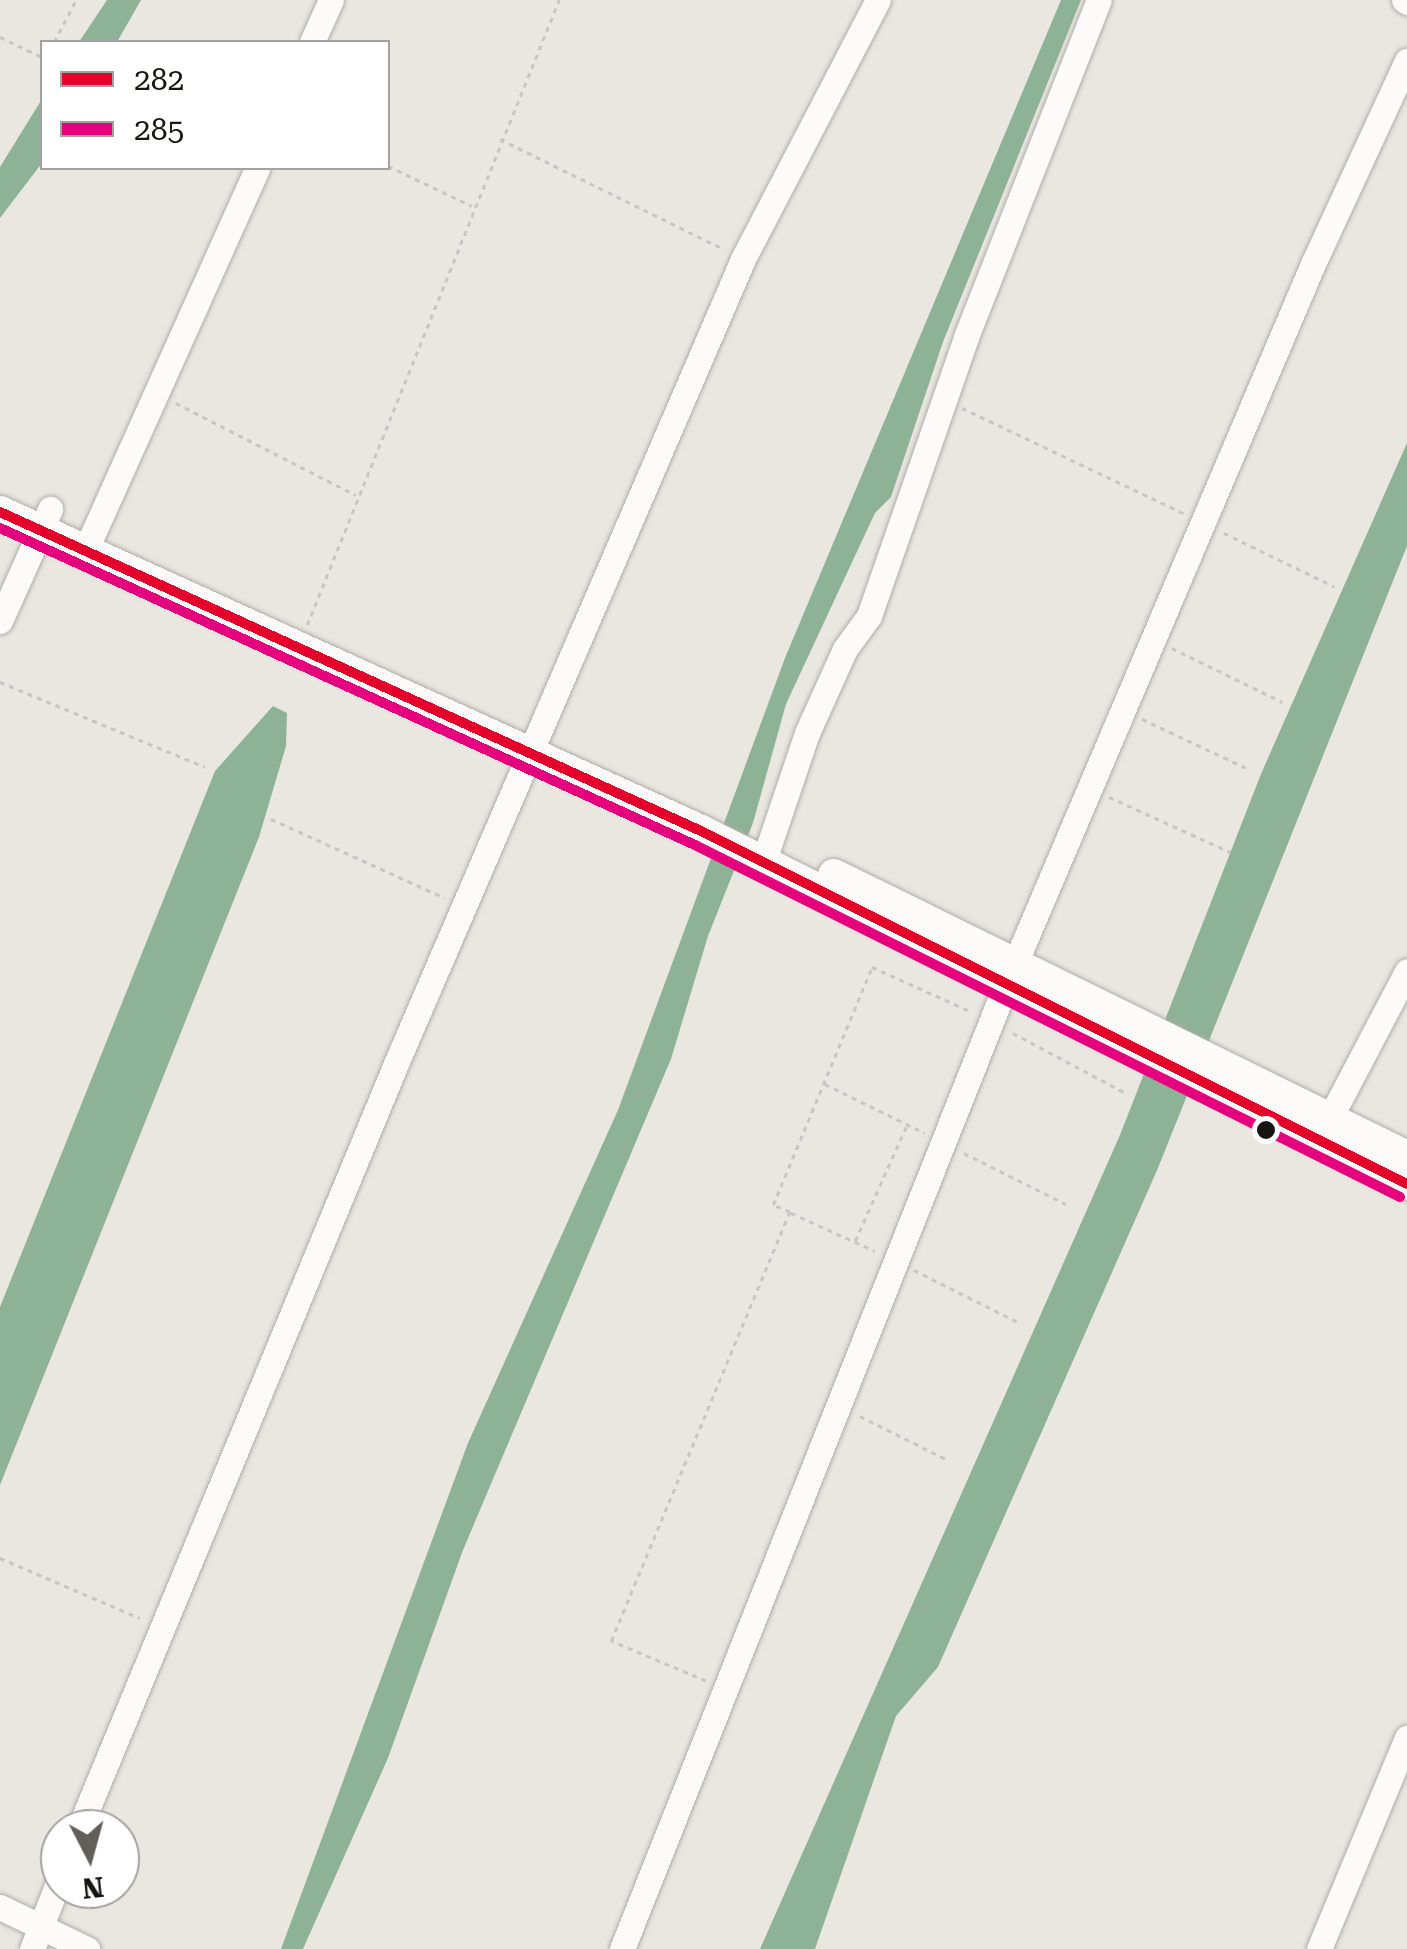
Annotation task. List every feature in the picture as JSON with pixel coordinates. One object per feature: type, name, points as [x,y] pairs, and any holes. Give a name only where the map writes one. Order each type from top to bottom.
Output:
[{"type":"main road","points":[[0,488],[45,519],[306,628],[534,746]]},
{"type":"main road","points":[[0,512],[45,519]]},
{"type":"main road","points":[[91,539],[761,850],[1325,1129],[1407,1158]]},
{"type":"main road","points":[[1325,1129],[1407,1184]]},
{"type":"street","points":[[313,40],[331,0]]},
{"type":"street","points":[[87,1809],[464,907],[743,259],[878,0]]},
{"type":"street","points":[[761,850],[845,649],[869,616],[944,400],[1100,0]]},
{"type":"street","points":[[622,1949],[1010,975],[1203,522],[1407,61]]},
{"type":"street","points":[[91,539],[256,170]]},
{"type":"street","points":[[0,621],[45,519]]},
{"type":"street","points":[[1325,1129],[1407,971]]},
{"type":"street","points":[[1319,1949],[1407,1738]]},
{"type":"street","points":[[0,1907],[36,1938],[87,1949]]},
{"type":"street","points":[[36,1938],[48,1909]]},
{"type":"path","points":[[55,40],[76,0]]},
{"type":"path","points":[[306,628],[499,138],[559,0]]},
{"type":"path","points":[[0,38],[40,56]]},
{"type":"path","points":[[499,138],[743,259]]},
{"type":"path","points":[[390,167],[472,206]]},
{"type":"path","points":[[157,393],[357,496]]},
{"type":"path","points":[[944,400],[1335,586]]},
{"type":"path","points":[[1153,639],[1282,702]]},
{"type":"path","points":[[0,682],[205,767]]},
{"type":"path","points":[[1123,710],[1251,770]]},
{"type":"path","points":[[1090,788],[1230,852]]},
{"type":"path","points":[[270,818],[464,907]]},
{"type":"path","points":[[726,1689],[611,1642],[790,1212],[773,1205],[872,967],[992,1022],[1126,1092]]},
{"type":"path","points":[[855,1242],[907,1124]]},
{"type":"path","points":[[840,1406],[948,1460]]},
{"type":"path","points":[[0,1558],[160,1627]]},
{"type":"shaded area","points":[[107,0],[141,0],[118,40],[80,40]]},
{"type":"shaded area","points":[[1061,0],[1081,0],[943,342],[891,497],[875,513],[786,704],[753,823],[708,936],[671,1059],[463,1550],[388,1758],[303,1949],[281,1949],[468,1443],[618,1110],[785,658]]},
{"type":"shaded area","points":[[40,102],[40,166],[0,218],[0,167]]},
{"type":"shaded area","points":[[1407,443],[1407,546],[1158,1168],[938,1667],[896,1716],[815,1949],[760,1949],[1120,1135],[1261,774]]},
{"type":"shaded area","points":[[273,706],[287,713],[286,746],[259,837],[0,1485],[0,1307],[215,771]]},
{"type":"transit line","name":"282","points":[[0,512],[701,831],[1407,1184]]},
{"type":"transit line","name":"285","points":[[0,528],[695,845],[1400,1197]]}]
